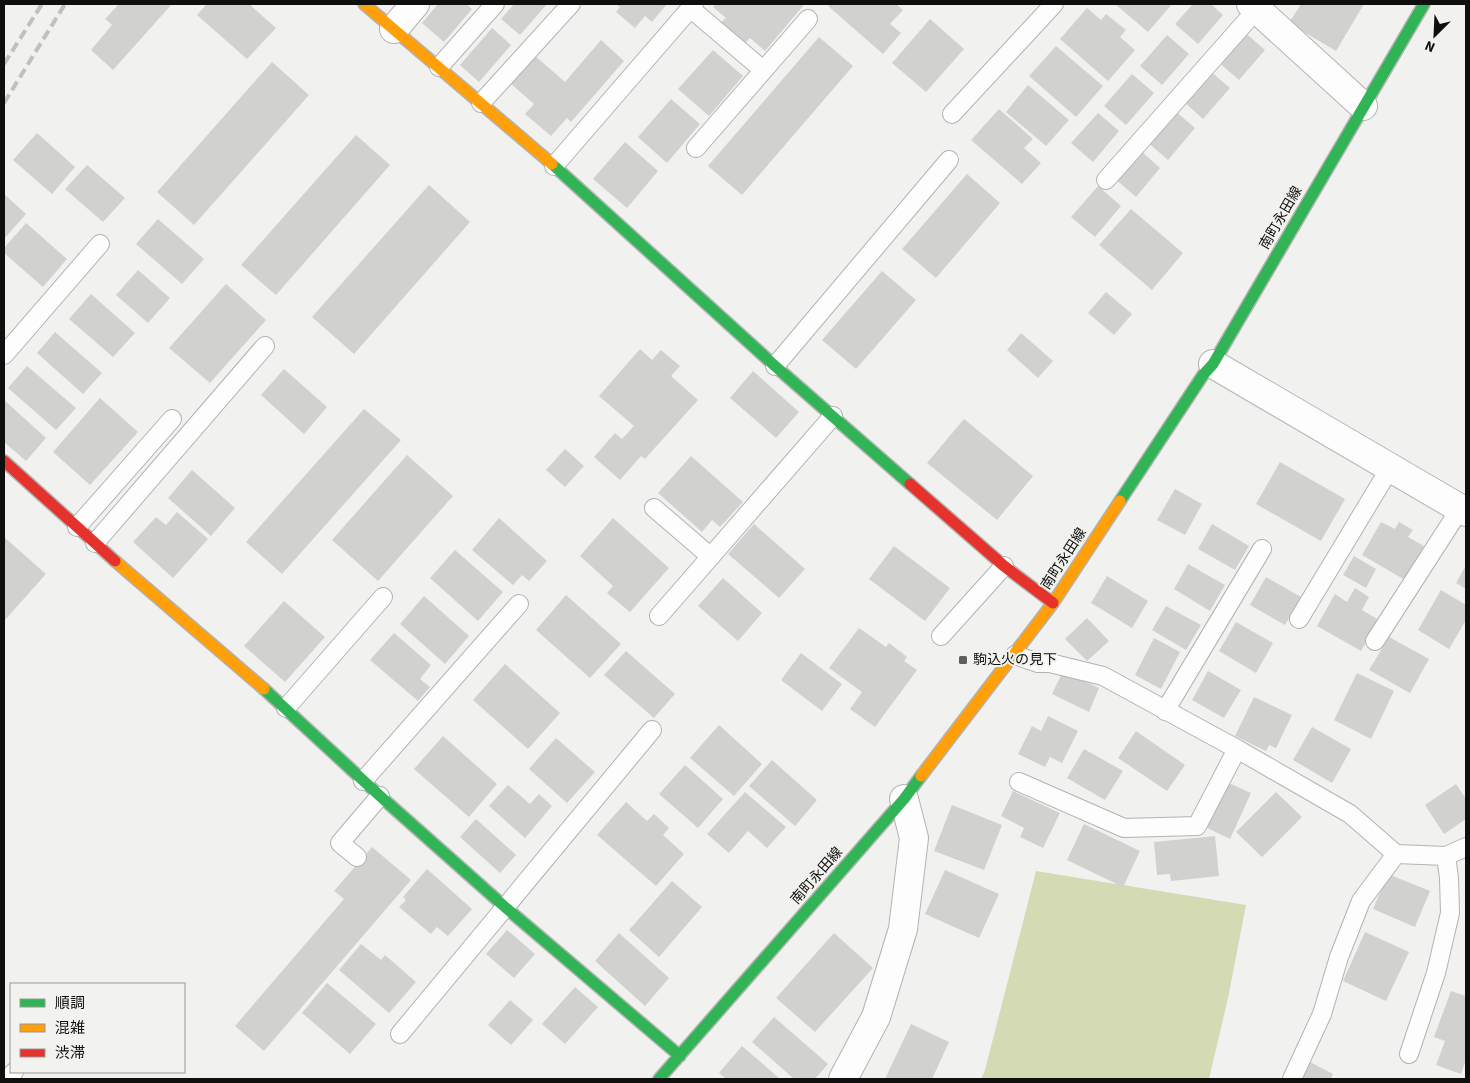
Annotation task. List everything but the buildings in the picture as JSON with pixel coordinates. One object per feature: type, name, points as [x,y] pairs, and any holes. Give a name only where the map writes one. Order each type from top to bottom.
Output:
[{"type":"street","points":[[364,4],[554,166],[775,366],[1004,566],[1053,603]]},
{"type":"street","points":[[394,29],[415,4]]},
{"type":"street","name":"南町永田線","points":[[659,1079],[904,799],[1053,603],[1203,375],[1213,364],[1424,4]]},
{"type":"street","points":[[1254,6],[1363,106]]},
{"type":"street","points":[[1213,364],[1463,511]]},
{"type":"street","points":[[4,461],[95,543],[286,708],[380,796],[504,907],[680,1056]]},
{"type":"street","points":[[843,1079],[876,1018],[903,929],[914,838],[904,799]]},
{"type":"lane","points":[[439,68],[495,4]]},
{"type":"lane","points":[[480,103],[571,4]]},
{"type":"lane","points":[[952,114],[1054,4]]},
{"type":"lane","points":[[554,166],[692,6],[763,70]]},
{"type":"lane","points":[[1106,180],[1254,6]]},
{"type":"lane","points":[[696,148],[808,19]]},
{"type":"lane","points":[[775,366],[949,160]]},
{"type":"lane","points":[[4,355],[100,244]]},
{"type":"lane","points":[[95,543],[265,346]]},
{"type":"lane","points":[[659,616],[833,416]]},
{"type":"lane","points":[[77,526],[172,419]]},
{"type":"lane","points":[[1299,619],[1390,468]]},
{"type":"lane","points":[[654,508],[711,557]]},
{"type":"lane","points":[[1375,642],[1463,511]]},
{"type":"lane","points":[[1165,711],[1262,549]]},
{"type":"lane","points":[[941,636],[1004,566]]},
{"type":"lane","points":[[286,708],[383,597]]},
{"type":"lane","points":[[364,780],[519,604]]},
{"type":"lane","points":[[1015,654],[1038,663],[1103,676],[1237,749],[1350,814],[1396,854],[1446,856],[1466,847]]},
{"type":"lane","points":[[400,1034],[652,730]]},
{"type":"lane","points":[[1019,782],[1124,828],[1197,826],[1237,749]]},
{"type":"lane","points":[[357,857],[340,843],[380,796]]},
{"type":"lane","points":[[1292,1079],[1322,1014],[1339,957],[1361,902],[1396,854]]},
{"type":"lane","points":[[1409,1054],[1436,973],[1450,913],[1446,856]]},
{"type":"green space","points":[[1036,871],[1246,905],[1228,998],[1209,1079],[981,1079],[985,1070]]},
{"type":"railway","points":[[4,64],[42,4]]},
{"type":"railway","points":[[4,103],[65,4]]},
{"type":"traffic: fast","points":[[1120,501],[1203,375],[1213,364],[1424,4]]},
{"type":"traffic: fast","points":[[552,164],[775,366],[910,484]]},
{"type":"traffic: fast","points":[[264,689],[380,796],[505,907],[680,1056]]},
{"type":"traffic: fast","points":[[659,1079],[904,799],[921,776]]},
{"type":"traffic: slow","points":[[364,4],[552,164]]},
{"type":"traffic: slow","points":[[921,776],[1053,603],[1120,501]]},
{"type":"traffic: slow","points":[[115,561],[264,689]]},
{"type":"traffic: jam","points":[[4,461],[115,561]]},
{"type":"traffic: jam","points":[[910,484],[1004,566],[1053,603]]},
{"type":"place","name":"駒込火の見下","points":[[963,660]]}]
